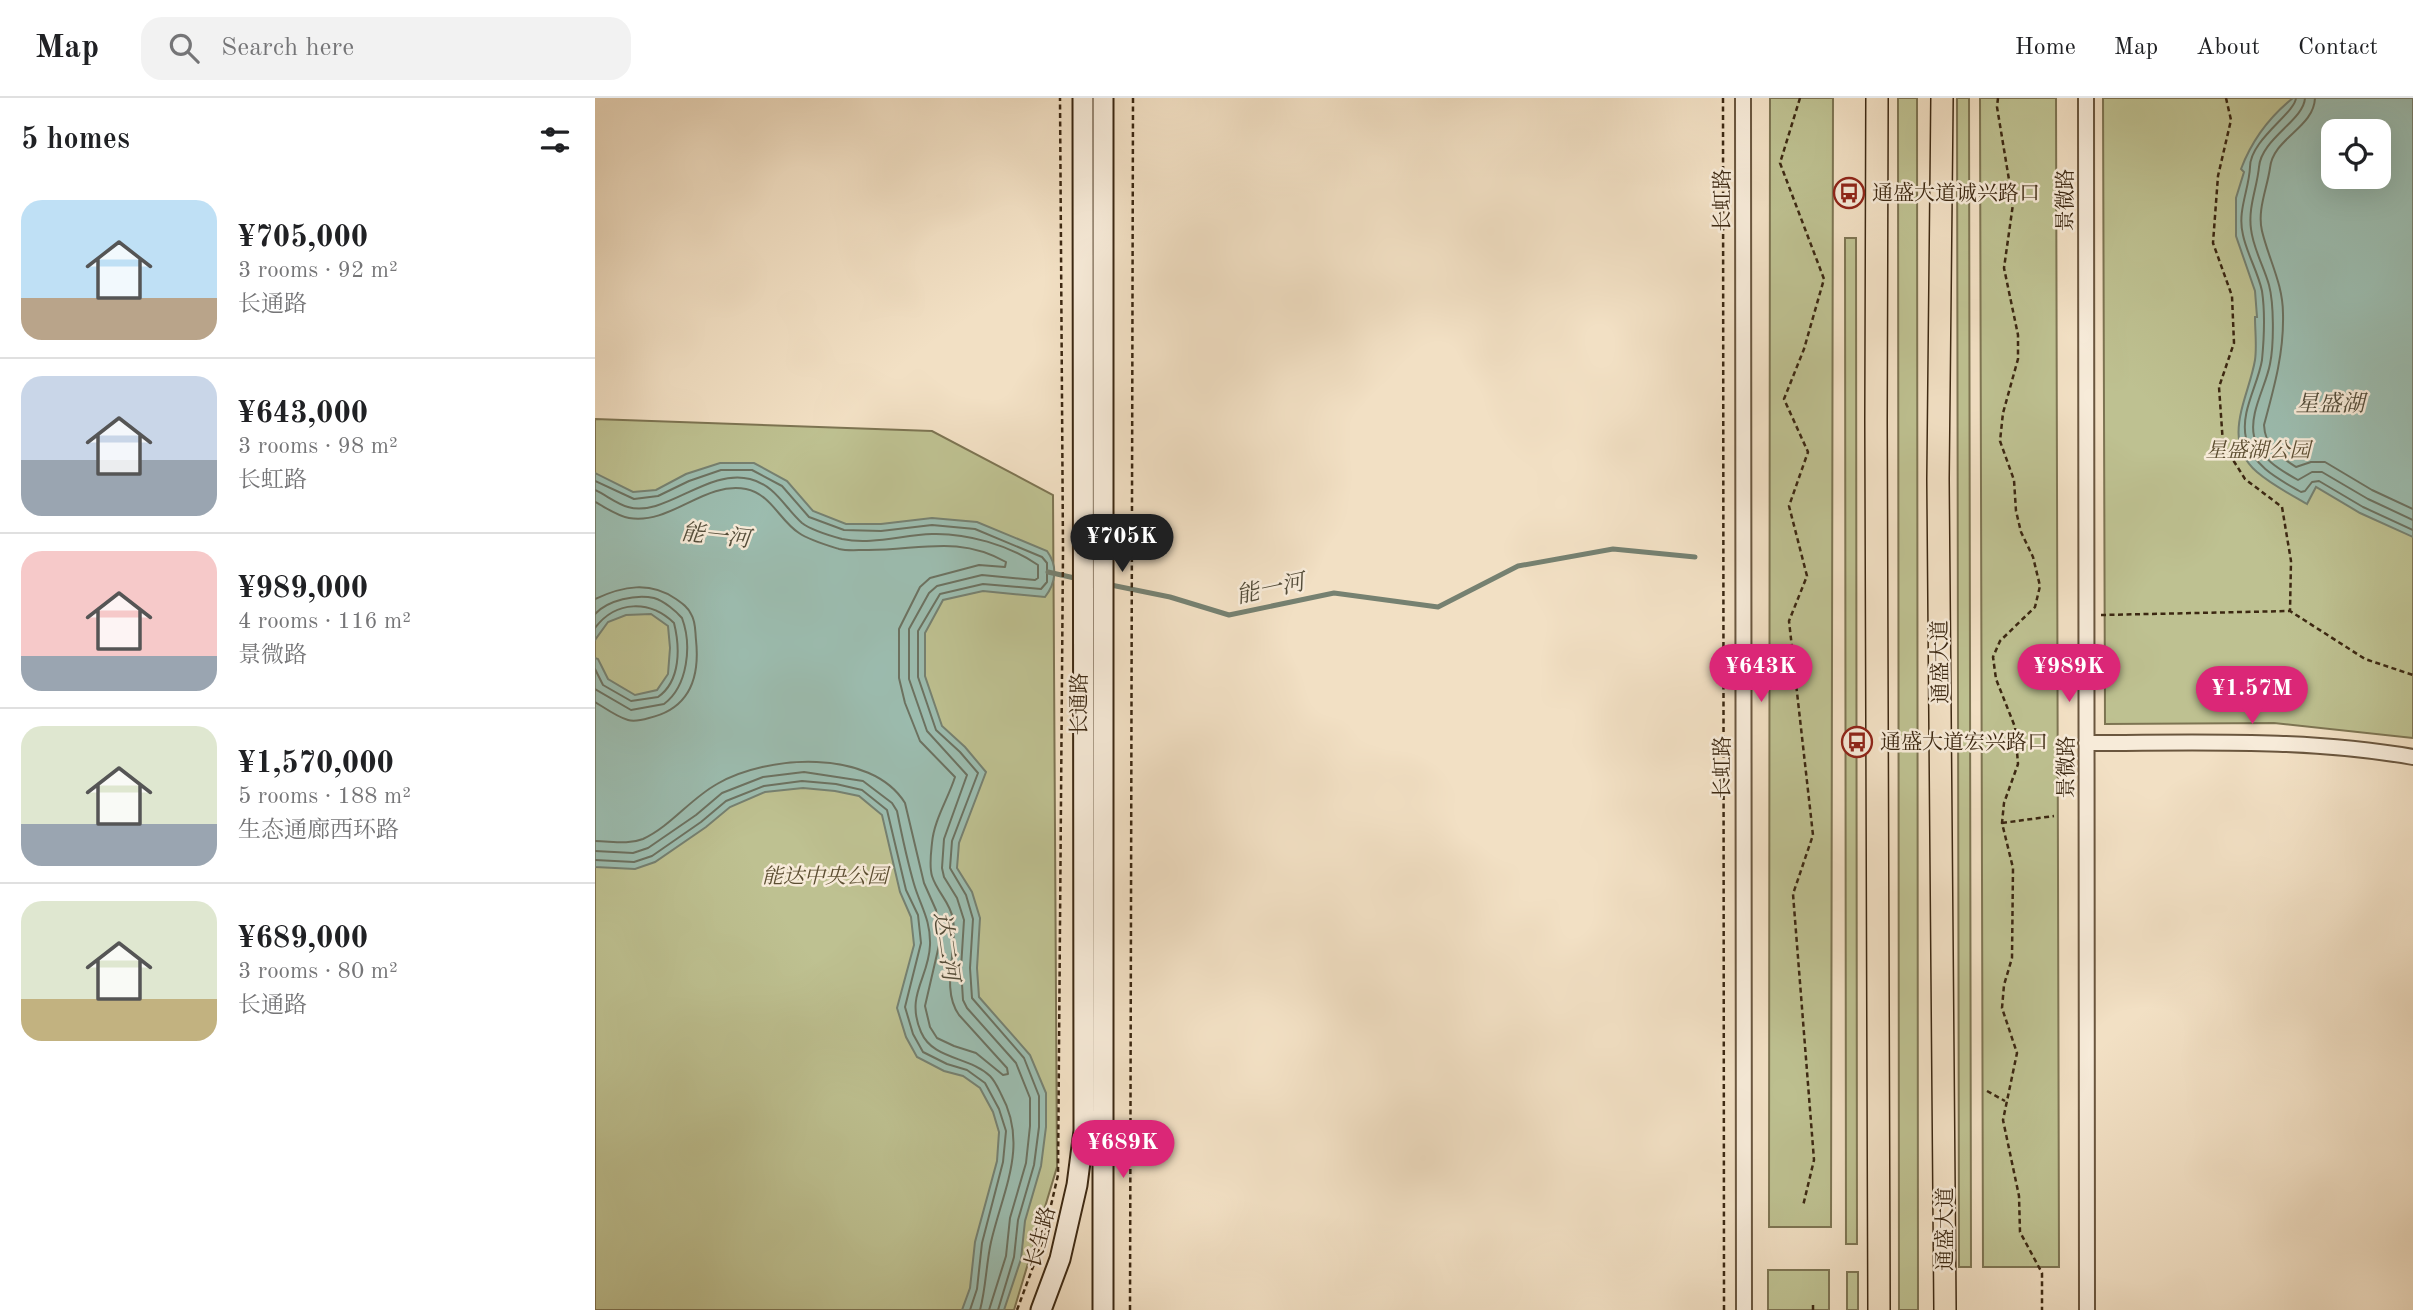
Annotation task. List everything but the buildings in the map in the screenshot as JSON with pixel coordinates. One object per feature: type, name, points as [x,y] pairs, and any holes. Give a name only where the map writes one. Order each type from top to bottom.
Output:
[{"type":"main road","points":[[1877,98],[1879,1310]]},
{"type":"main road","name":"通盛大道","points":[[1942,98],[1938,493],[1945,1310]]},
{"type":"street","name":"长通路","points":[[1083,98],[1085,1049]]},
{"type":"street","name":"长通路","points":[[1103,98],[1103,1310]]},
{"type":"street","name":"长虹路","points":[[1743,98],[1744,1310]]},
{"type":"street","name":"景微路","points":[[2086,98],[2087,1310]]},
{"type":"street","points":[[2087,743],[2294,743],[2381,751],[2413,757]]},
{"type":"street","name":"长生路","points":[[1041,1310],[1060,1259],[1077,1185],[1084,1131],[1085,1049]]},
{"type":"path","points":[[1017,1310],[1043,1240],[1058,1175],[1063,604],[1060,98]]},
{"type":"path","points":[[1130,1310],[1133,98]]},
{"type":"path","points":[[1723,98],[1724,1310]]},
{"type":"path","points":[[1800,98],[1780,163],[1823,279],[1804,349],[1784,399],[1808,452],[1789,506],[1807,576],[1789,621],[1813,835],[1793,894],[1814,1160],[1803,1206]]},
{"type":"path","points":[[1998,98],[1997,107],[2013,204],[2004,268],[2018,335],[2018,359],[2003,413],[2000,441],[2014,480],[2016,511],[2021,532],[2033,556],[2040,586],[2035,607],[2000,641],[1993,657],[1996,679],[2015,727],[2018,764],[2004,803],[2002,823],[2013,868],[2012,958],[2004,985],[2002,1008],[2017,1053],[2003,1120],[2019,1196],[2020,1233],[2042,1273],[2042,1310]]},
{"type":"path","points":[[2226,98],[2231,120],[2218,176],[2213,243],[2232,296],[2234,343],[2219,387],[2223,444],[2245,479],[2282,507],[2291,561],[2290,611]]},
{"type":"path","points":[[2101,615],[2290,611],[2365,659],[2413,675]]},
{"type":"path","points":[[2002,823],[2054,816]]},
{"type":"path","points":[[1986,1091],[2006,1101]]},
{"type":"green space","points":[[1770,98],[1833,98],[1831,1227],[1769,1227]]},
{"type":"green space","points":[[1898,98],[1917,98],[1918,1310],[1899,1310]]},
{"type":"green space","points":[[1957,98],[1969,98],[1971,1267],[1959,1267]]},
{"type":"green space","points":[[1980,98],[2056,98],[2059,1267],[1983,1267]]},
{"type":"green space","name":"星盛湖公园","points":[[2103,98],[2413,98],[2413,738],[2274,723],[2105,724]]},
{"type":"green space","points":[[1845,238],[1856,238],[1857,1244],[1846,1244]]},
{"type":"green space","name":"能达中央公园","points":[[595,419],[932,431],[1053,495],[1057,1167],[1014,1310],[595,1310]]},
{"type":"green space","points":[[1768,1270],[1829,1270],[1829,1310],[1768,1310]]},
{"type":"green space","points":[[1847,1272],[1858,1272],[1858,1310],[1847,1310]]},
{"type":"water","name":"星盛湖","points":[[2293,98],[2413,98],[2413,537],[2360,513],[2316,487],[2307,504],[2257,472],[2246,460],[2240,446],[2240,418],[2255,360],[2257,317],[2255,291],[2236,236],[2236,198],[2244,172],[2241,169],[2250,148],[2268,122]]},
{"type":"water","name":"达二河","points":[[720,463],[754,463],[787,481],[813,511],[846,524],[881,524],[932,518],[977,522],[1047,551],[1051,557],[1053,580],[1045,597],[983,591],[943,600],[925,633],[925,676],[942,726],[965,747],[986,772],[959,843],[957,868],[972,892],[980,918],[977,968],[979,997],[1030,1055],[1046,1093],[1046,1127],[1041,1166],[1025,1221],[1021,1259],[1004,1310],[962,1310],[970,1288],[975,1242],[997,1161],[999,1132],[993,1112],[980,1088],[963,1076],[944,1071],[917,1057],[906,1037],[897,1008],[914,945],[911,917],[900,892],[882,815],[859,796],[835,791],[803,788],[765,792],[730,807],[655,862],[635,869],[595,867],[595,658],[608,679],[635,695],[657,690],[668,674],[670,648],[668,626],[651,614],[626,615],[608,622],[595,640],[595,473],[633,492],[656,490],[686,474]]},
{"type":"waterway","name":"能一河","points":[[1106,584],[1170,597],[1229,615],[1334,593],[1438,607],[1518,566],[1613,549],[1695,557]]},
{"type":"waterway","name":"能一河","points":[[1048,572],[1079,579]]},
{"type":"place","name":"通盛大道诚兴路口","points":[[1849,193]]},
{"type":"place","name":"通盛大道宏兴路口","points":[[1857,742]]}]
